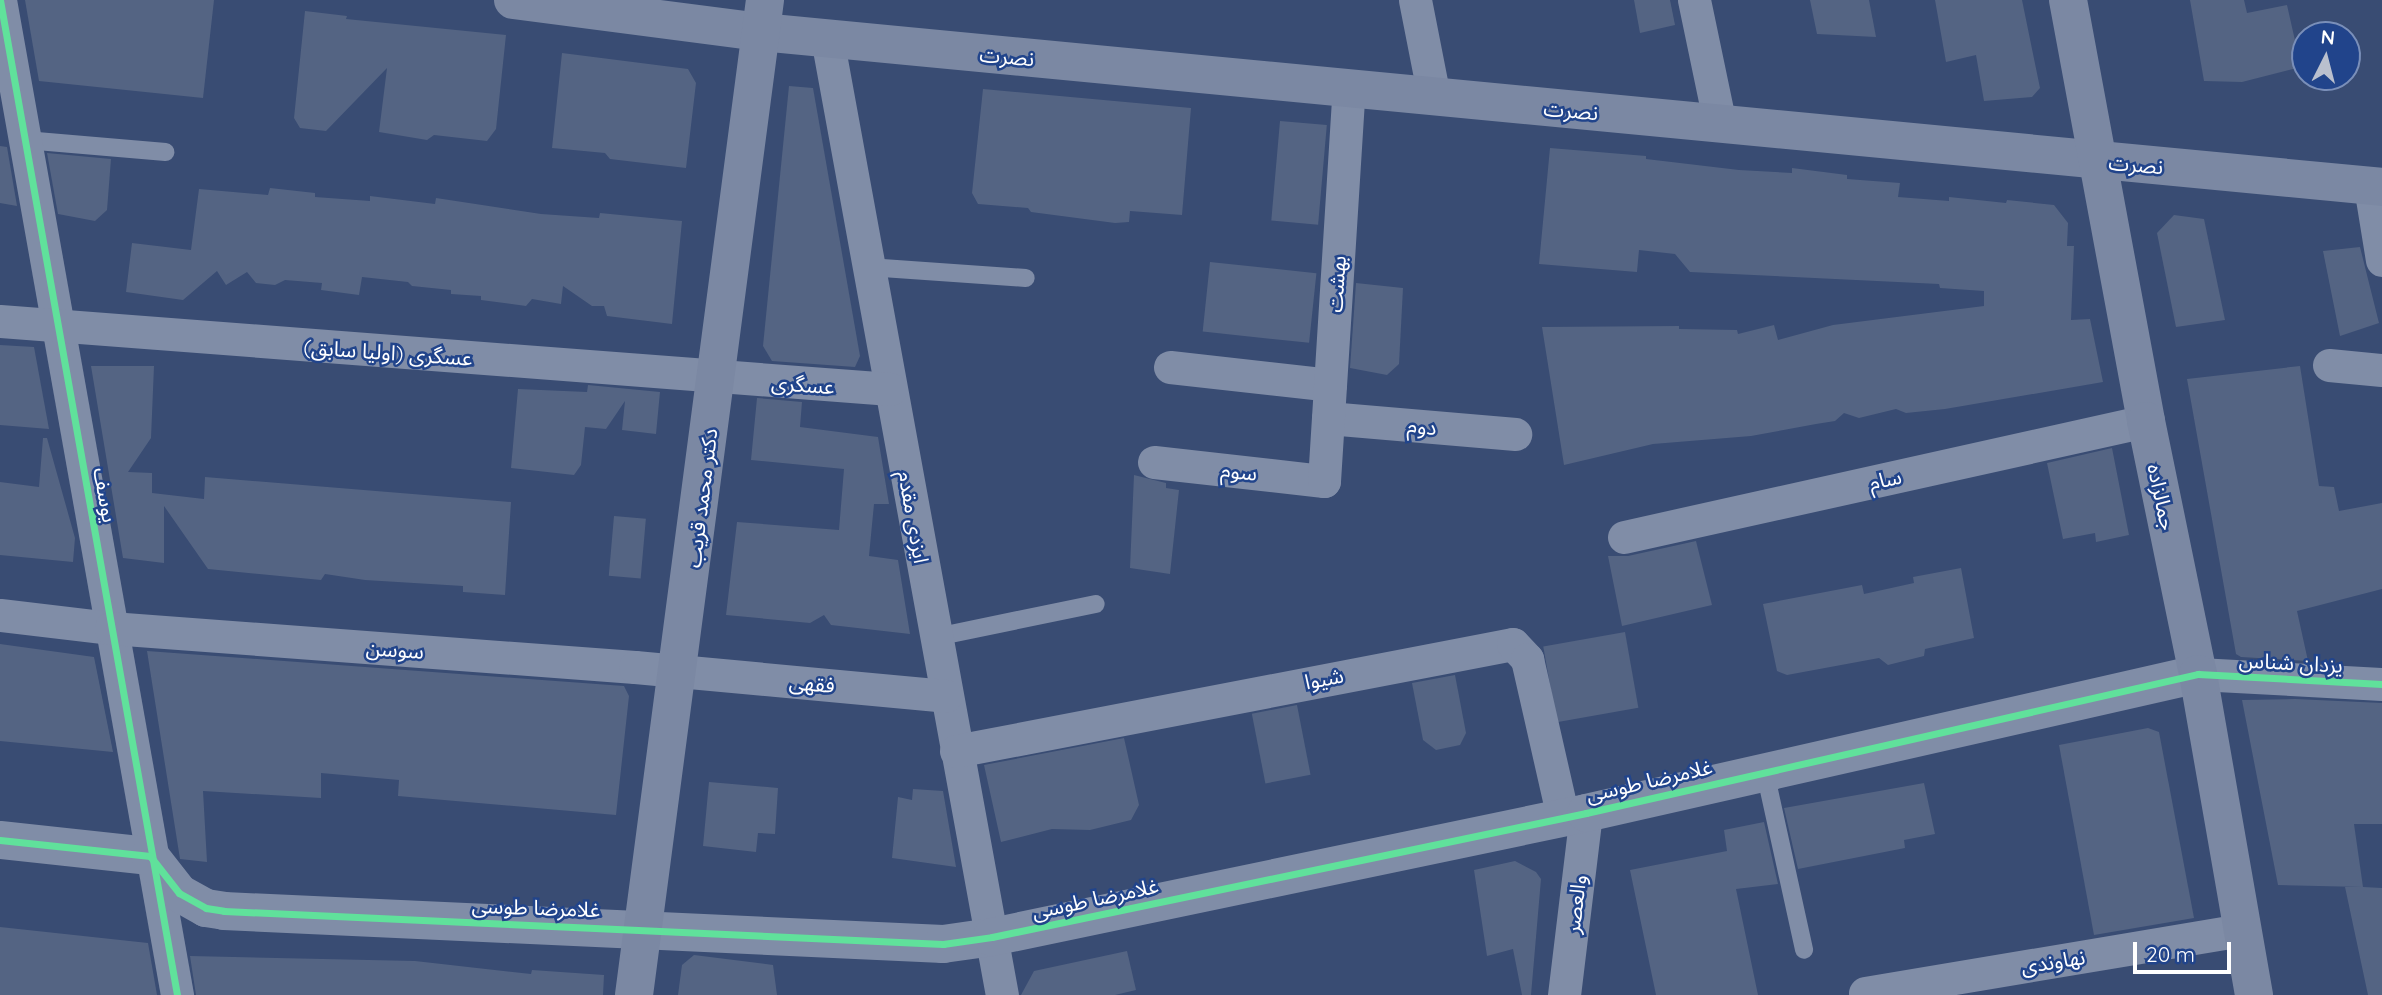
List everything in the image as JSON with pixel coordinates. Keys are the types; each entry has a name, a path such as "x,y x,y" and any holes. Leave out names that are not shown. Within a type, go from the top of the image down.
{"main road":[{"name":"نصرت","path":"513,0 763,16 827,38 2376,187"},
{"name":"جمالزاده","path":"2068,0 2146,421 2198,674 2254,995"},
{"name":"دکتر محمد قریب","path":"634,995 763,16"}],"street":[{"name":"یوسف","path":"0,0 150,856 177,995"},
{"path":"1415,0 1434,97"},
{"path":"1694,0 1720,124"},
{"name":"ایزدی مقدم","path":"827,38 1002,995"},
{"name":"بهشت","path":"1324,481 1349,88"},
{"path":"2376,187 2382,260"},
{"name":"عسگری (اولیا سابق)","path":"0,321 59,328 716,378"},
{"path":"2329,365 2382,370"},
{"path":"1170,367 1330,385"},
{"name":"عسگری","path":"716,378 890,389"},
{"name":"دوم","path":"1328,418 1515,434"},
{"name":"سام","path":"1624,537 2146,421"},
{"name":"سوم","path":"1154,462 1324,481"},
{"name":"سوسن","path":"0,615 111,628 678,671"},
{"name":"شیوا","path":"956,751 1513,644 1527,659 1574,815"},
{"name":"فقهی","path":"678,671 946,696"},
{"name":"یزدان شناس","path":"2198,674 2382,684"},
{"name":"غلامرضا طوسی","path":"150,856 178,893 206,908 223,911 922,944 992,937 1574,815 2198,674"},
{"name":"والعصر","path":"1564,995 1574,815"},
{"path":"0,840 150,856"},
{"name":"نهاوندی","path":"1865,993 2241,930"}],"lane":[{"path":"26,140 165,152"},
{"path":"868,267 1026,278"},
{"path":"936,637 1096,604"},
{"path":"1765,772 1804,950"}],"building":[{"path":"25,0 214,0 203,98 39,81"},
{"path":"1634,0 1670,0 1675,25 1640,33"},
{"path":"1810,0 1869,0 1876,37 1817,34"},
{"path":"1935,0 2022,0 2040,88 2032,97 1984,101 1976,55 1946,62"},
{"path":"2190,0 2244,0 2247,13 2287,5 2291,23 2291,70 2242,82 2204,81"},
{"path":"305,11 347,16 346,19 506,35 496,129 487,141 434,135 427,140 379,132 387,68 326,131 300,128 294,118"},
{"path":"562,53 688,69 696,83 686,168 610,159 605,153 552,148"},
{"path":"789,86 813,88 860,356 855,367 772,361 763,346"},
{"path":"983,89 1191,108 1182,215 1130,211 1129,222 1115,223 1031,212 1028,208 978,204 972,193"},
{"path":"1280,121 1327,125 1318,225 1271,221"},
{"path":"0,146 7,147 17,206 0,203"},
{"path":"1550,148 1646,156 1646,159 1739,170 1792,173 1792,168 1847,175 1847,179 1900,183 1898,197 1949,201 1949,197 2054,205 2068,223 2067,246 2074,246 2071,320 2090,319 2103,382 1945,409 1906,413 1896,409 1859,418 1844,413 1835,421 1751,436 1653,444 1564,465 1542,327 1679,326 1679,329 1737,330 1738,334 1774,325 1778,340 1833,325 1984,306 1984,291 1940,288 1939,284 1690,272 1675,254 1639,250 1637,272 1539,264"},
{"path":"47,153 111,159 107,210 95,221 58,214"},
{"path":"270,188 315,193 315,197 370,201 370,196 435,204 436,198 541,214 599,218 600,213 682,221 672,324 607,316 604,306 592,306 563,286 561,304 532,299 526,306 481,300 481,296 451,294 451,290 412,286 408,282 362,277 359,295 321,290 322,283 285,280 275,285 256,283 247,272 226,285 217,271 183,300 126,292 132,243 191,250 199,189 268,195"},
{"path":"2174,215 2204,219 2225,320 2176,327 2157,233"},
{"path":"2360,247 2379,323 2340,336 2323,251"},
{"path":"1210,262 1316,273 1309,343 1203,332"},
{"path":"1356,283 1403,288 1399,364 1387,375 1350,368"},
{"path":"0,345 34,347 49,429 0,425"},
{"path":"91,366 154,366 151,438 128,472 152,473 152,493 204,499 205,477 511,502 505,595 463,592 463,586 365,580 325,574 321,580 208,569 164,506 164,563 123,558"},
{"path":"2300,366 2319,486 2334,487 2339,511 2382,503 2382,589 2297,611 2308,661 2241,657 2236,654 2187,379"},
{"path":"588,385 660,392 656,434 622,430 625,401 606,429 585,427 581,465 574,475 511,468 518,389 587,392"},
{"path":"757,398 802,402 800,427 878,437 889,504 874,504 869,556 898,560 910,634 831,625 824,615 810,623 726,615 737,522 839,530 844,469 751,460"},
{"path":"43,438 47,438 75,538 73,562 0,555 0,482 39,487"},
{"path":"2112,448 2129,535 2096,542 2095,533 2063,539 2047,463"},
{"path":"1134,475 1166,483 1166,488 1179,490 1170,574 1130,568"},
{"path":"614,516 646,519 641,579 609,576"},
{"path":"1696,541 1712,605 1622,626 1608,556 1628,556"},
{"path":"1961,568 1974,638 1925,649 1924,656 1888,665 1879,658 1787,675 1777,671 1763,604 1862,585 1864,594 1914,583 1913,577"},
{"path":"1625,632 1638,708 1557,722 1543,646"},
{"path":"0,644 94,657 113,752 0,741"},
{"path":"147,651 624,686 629,696 616,815 398,796 399,780 321,773 321,798 203,791 207,862 180,859"},
{"path":"1455,675 1466,733 1460,745 1436,750 1423,740 1412,683"},
{"path":"2295,699 2382,703 2382,824 2354,824 2363,887 2382,888 2382,995 2368,995 2345,887 2362,887 2278,885 2242,700"},
{"path":"1297,705 1311,775 1265,783 1252,714"},
{"path":"2148,728 2159,732 2194,918 2094,935 2059,745"},
{"path":"1124,738 1139,805 1131,820 1090,830 1052,829 1001,842 984,765"},
{"path":"709,782 778,788 775,834 758,833 756,852 703,846"},
{"path":"1924,783 1935,834 1904,840 1905,848 1798,869 1784,808"},
{"path":"913,789 943,791 956,867 892,858 898,797 912,800"},
{"path":"1764,822 1778,884 1736,889 1758,995 1656,995 1630,870 1727,851 1724,830"},
{"path":"1515,861 1536,872 1541,879 1531,995 1522,995 1513,949 1487,956 1474,870"},
{"path":"0,927 148,943 157,995 0,995"},
{"path":"1127,951 1136,990 1115,995 1021,995 1034,971"},
{"path":"694,955 773,965 777,995 678,995 682,965"},
{"path":"190,956 415,961 531,974 532,970 604,975 603,995 196,995"}],"cycle path":[{"path":"0,0 177,995"},
{"path":"0,840 150,856 179,893 206,908 224,911 943,944 992,937 1586,813 2198,674 2382,684"}]}
